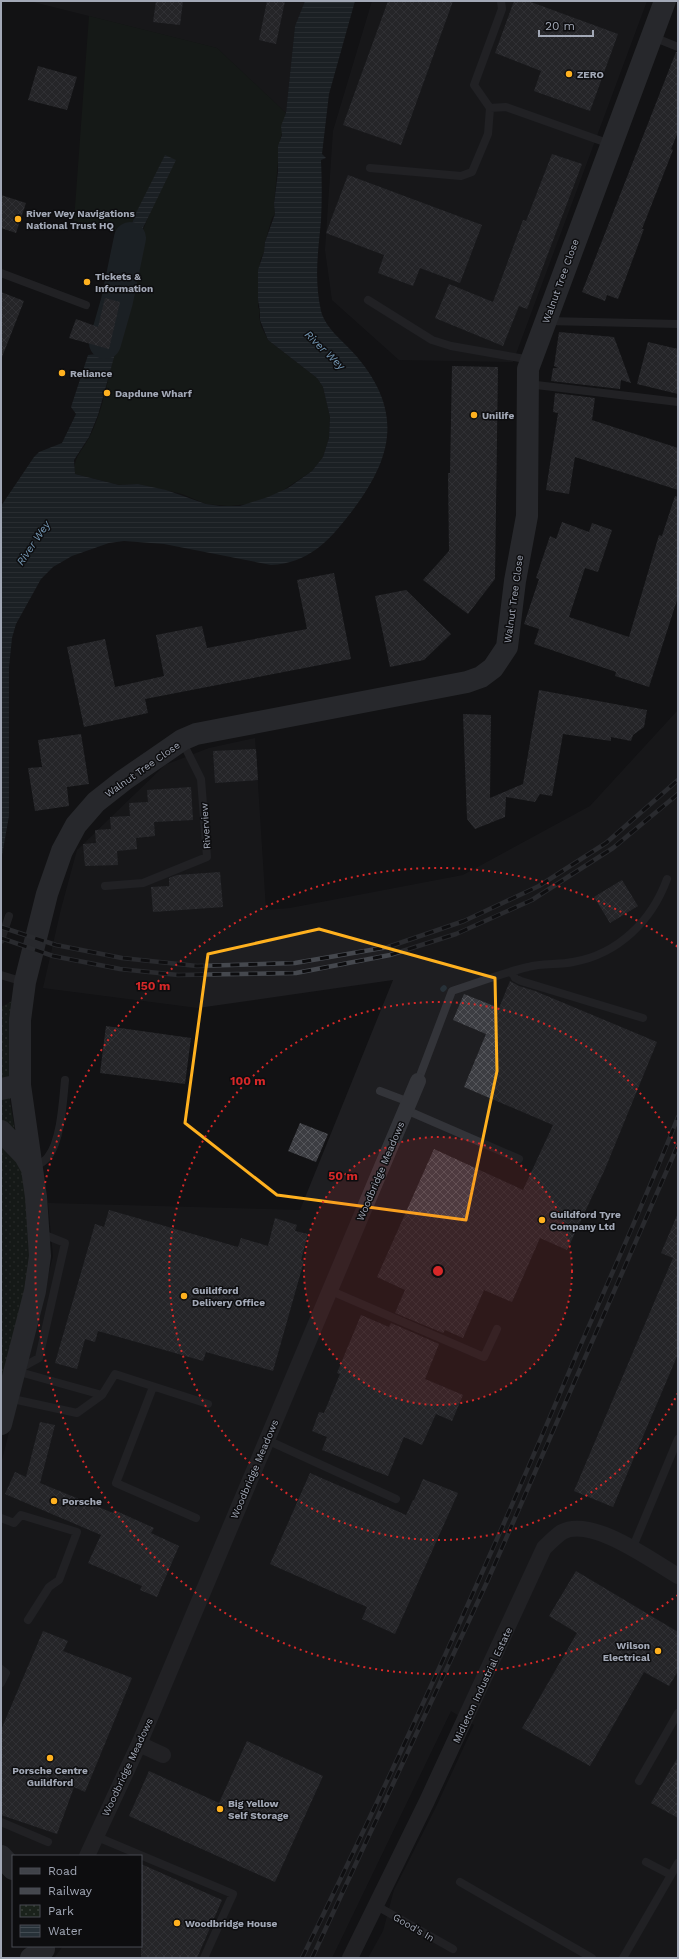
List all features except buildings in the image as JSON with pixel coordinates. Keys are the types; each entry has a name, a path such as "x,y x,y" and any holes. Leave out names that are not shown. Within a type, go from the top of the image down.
{"street":[{"name":"Walnut Tree Close","path":"25,982 52,877 62,851 76,825 96,802 124,780 182,740 196,734 467,682 481,677 493,668 507,647 515,581 527,516 528,369 665,1"},
{"path":"1,1424 36,1291 40,1256 32,1168 10,1087 25,982"},
{"name":"Woodbridge Meadows","path":"87,1855 139,1744 418,1081"},
{"path":"1,1132 25,1156 32,1168"},
{"name":"Midleton Industrial Estate","path":"350,1958 438,1779 544,1548 563,1532 585,1528 606,1534 678,1576"},
{"path":"139,1744 164,1755"},
{"path":"1,1856 12,1868"}],"lane":[{"path":"370,168 461,176 472,172 488,134 490,108 474,85 502,10 501,1"},
{"path":"651,37 678,47"},
{"path":"490,108 506,107 611,144"},
{"path":"1,273 86,305"},
{"path":"368,300 432,340 486,353 532,360"},
{"path":"545,321 678,324"},
{"path":"528,384 678,402"},
{"name":"Riverview","path":"105,886 143,883 207,857 201,778 182,740"},
{"path":"418,1081 452,991 528,967 580,961 593,958 610,950 634,932 648,916 660,898 667,879"},
{"path":"1,940 9,916"},
{"path":"512,972 515,978 521,981 643,1018"},
{"path":"1,975 25,982"},
{"path":"32,1168 49,1156 53,1146 60,1125 65,1080"},
{"path":"380,1091 407,1106 519,1159"},
{"path":"329,1290 484,1357 497,1329"},
{"path":"15,1371 102,1395"},
{"path":"8,1398 77,1413 102,1395 115,1374 208,1404"},
{"path":"153,1387 116,1483 196,1518"},
{"path":"632,1549 678,1439"},
{"path":"267,1440 396,1499"},
{"path":"1,1518 14,1523 21,1515 77,1532 59,1580 49,1587 28,1620"},
{"path":"1,1669 6,1673 1,1683"},
{"path":"639,1781 678,1713"},
{"path":"1,1822 48,1842"},
{"path":"95,1836 140,1855"},
{"path":"142,1856 233,1894 204,1958"},
{"path":"646,1862 671,1875"},
{"path":"624,1958 678,1863"},
{"path":"460,1882 592,1958"},
{"name":"Good's In","path":"375,1905 453,1949"}],"highlighted area":[{"path":"319,929 495,978 497,1071 466,1220 277,1195 185,1123 208,954"}],"shaded area":[{"path":"29,1 305,1 295,26 286,113 217,48"},
{"path":"372,1 647,1 513,362 399,360 332,300 325,250 333,131"},
{"path":"678,710 678,1958 368,1958 383,1931 394,1890 436,1807 474,1725 451,1711 332,1958 54,1958 62,1947 142,1947 142,1855 12,1855 12,1858 1,1845 1,1464 53,1256 48,1203 300,1210 393,980 198,1008 43,988 61,909 77,850 165,765 209,748 255,738 266,910 290,908 463,875 590,806"}],"green space":[{"path":"89,16 217,48 286,113 280,140 274,204 275,214 272,218 265,242 264,252 260,261 259,316 261,326 268,340 317,378 323,387 330,417 329,438 323,457 312,471 279,493 249,504 229,506 206,504 182,494 138,484 119,485 75,474 74,469 76,459 94,428 102,406 115,349 102,346 117,280 130,284 138,242 152,208 136,213 128,234 74,221"},
{"path":"14,1000 10,1053 10,1102 29,1211 33,1265 1,1382 1,1007"}],"water":[{"name":"River Wey","path":"305,1 355,1 329,94 322,154 326,158 321,160 322,206 317,276 321,311 327,324 358,358 373,379 382,399 387,418 387,438 383,457 375,476 341,525 316,549 296,560 271,565 164,544 124,541 109,543 72,556 53,567 41,579 16,624 12,638 9,667 9,816 1,861 1,506 34,457 39,452 62,443 76,414 71,407 88,355 96,354 102,346 116,350 98,415 89,437 74,460 75,474 119,485 138,484 166,490 206,504 240,506 268,497 288,488 312,471 323,457 329,438 330,417 323,387 317,378 268,340 260,320 258,300 258,270 264,252 265,242 275,214 274,204 278,172 278,146 282,135 281,126 286,113 295,26"},
{"path":"165,155 176,160 141,232 130,284 117,280 128,234 136,213"}],"waterway":[{"name":"Dapdune Wharf","path":"105,343 117,301 130,238"}],"railway":[{"path":"1,927 56,945 122,958 197,966 295,963 388,947 464,921 539,886 606,843 678,780"},
{"path":"1,938 53,956 120,969 178,975 296,973 390,955 456,934 532,900 613,848 678,794"},
{"path":"302,1958 410,1732 479,1580 642,1205 678,1117"},
{"path":"312,1958 487,1582 678,1145"}],"place":[{"name":"ZERO","path":"569,74"},
{"name":"River Wey Navigations National Trust HQ","path":"18,219"},
{"name":"Tickets & Information","path":"87,282"},
{"name":"Reliance","path":"62,373"},
{"name":"Dapdune Wharf","path":"107,393"},
{"name":"Unilife","path":"474,415"},
{"name":"Guildford Tyre Company Ltd","path":"542,1220"},
{"name":"Guildford Delivery Office","path":"184,1296"},
{"name":"Porsche","path":"54,1501"},
{"name":"Wilson Electrical","path":"658,1651"},
{"name":"Porsche Centre Guildford","path":"50,1758"},
{"name":"Big Yellow Self Storage","path":"220,1809"},
{"name":"Woodbridge House","path":"177,1923"}]}
